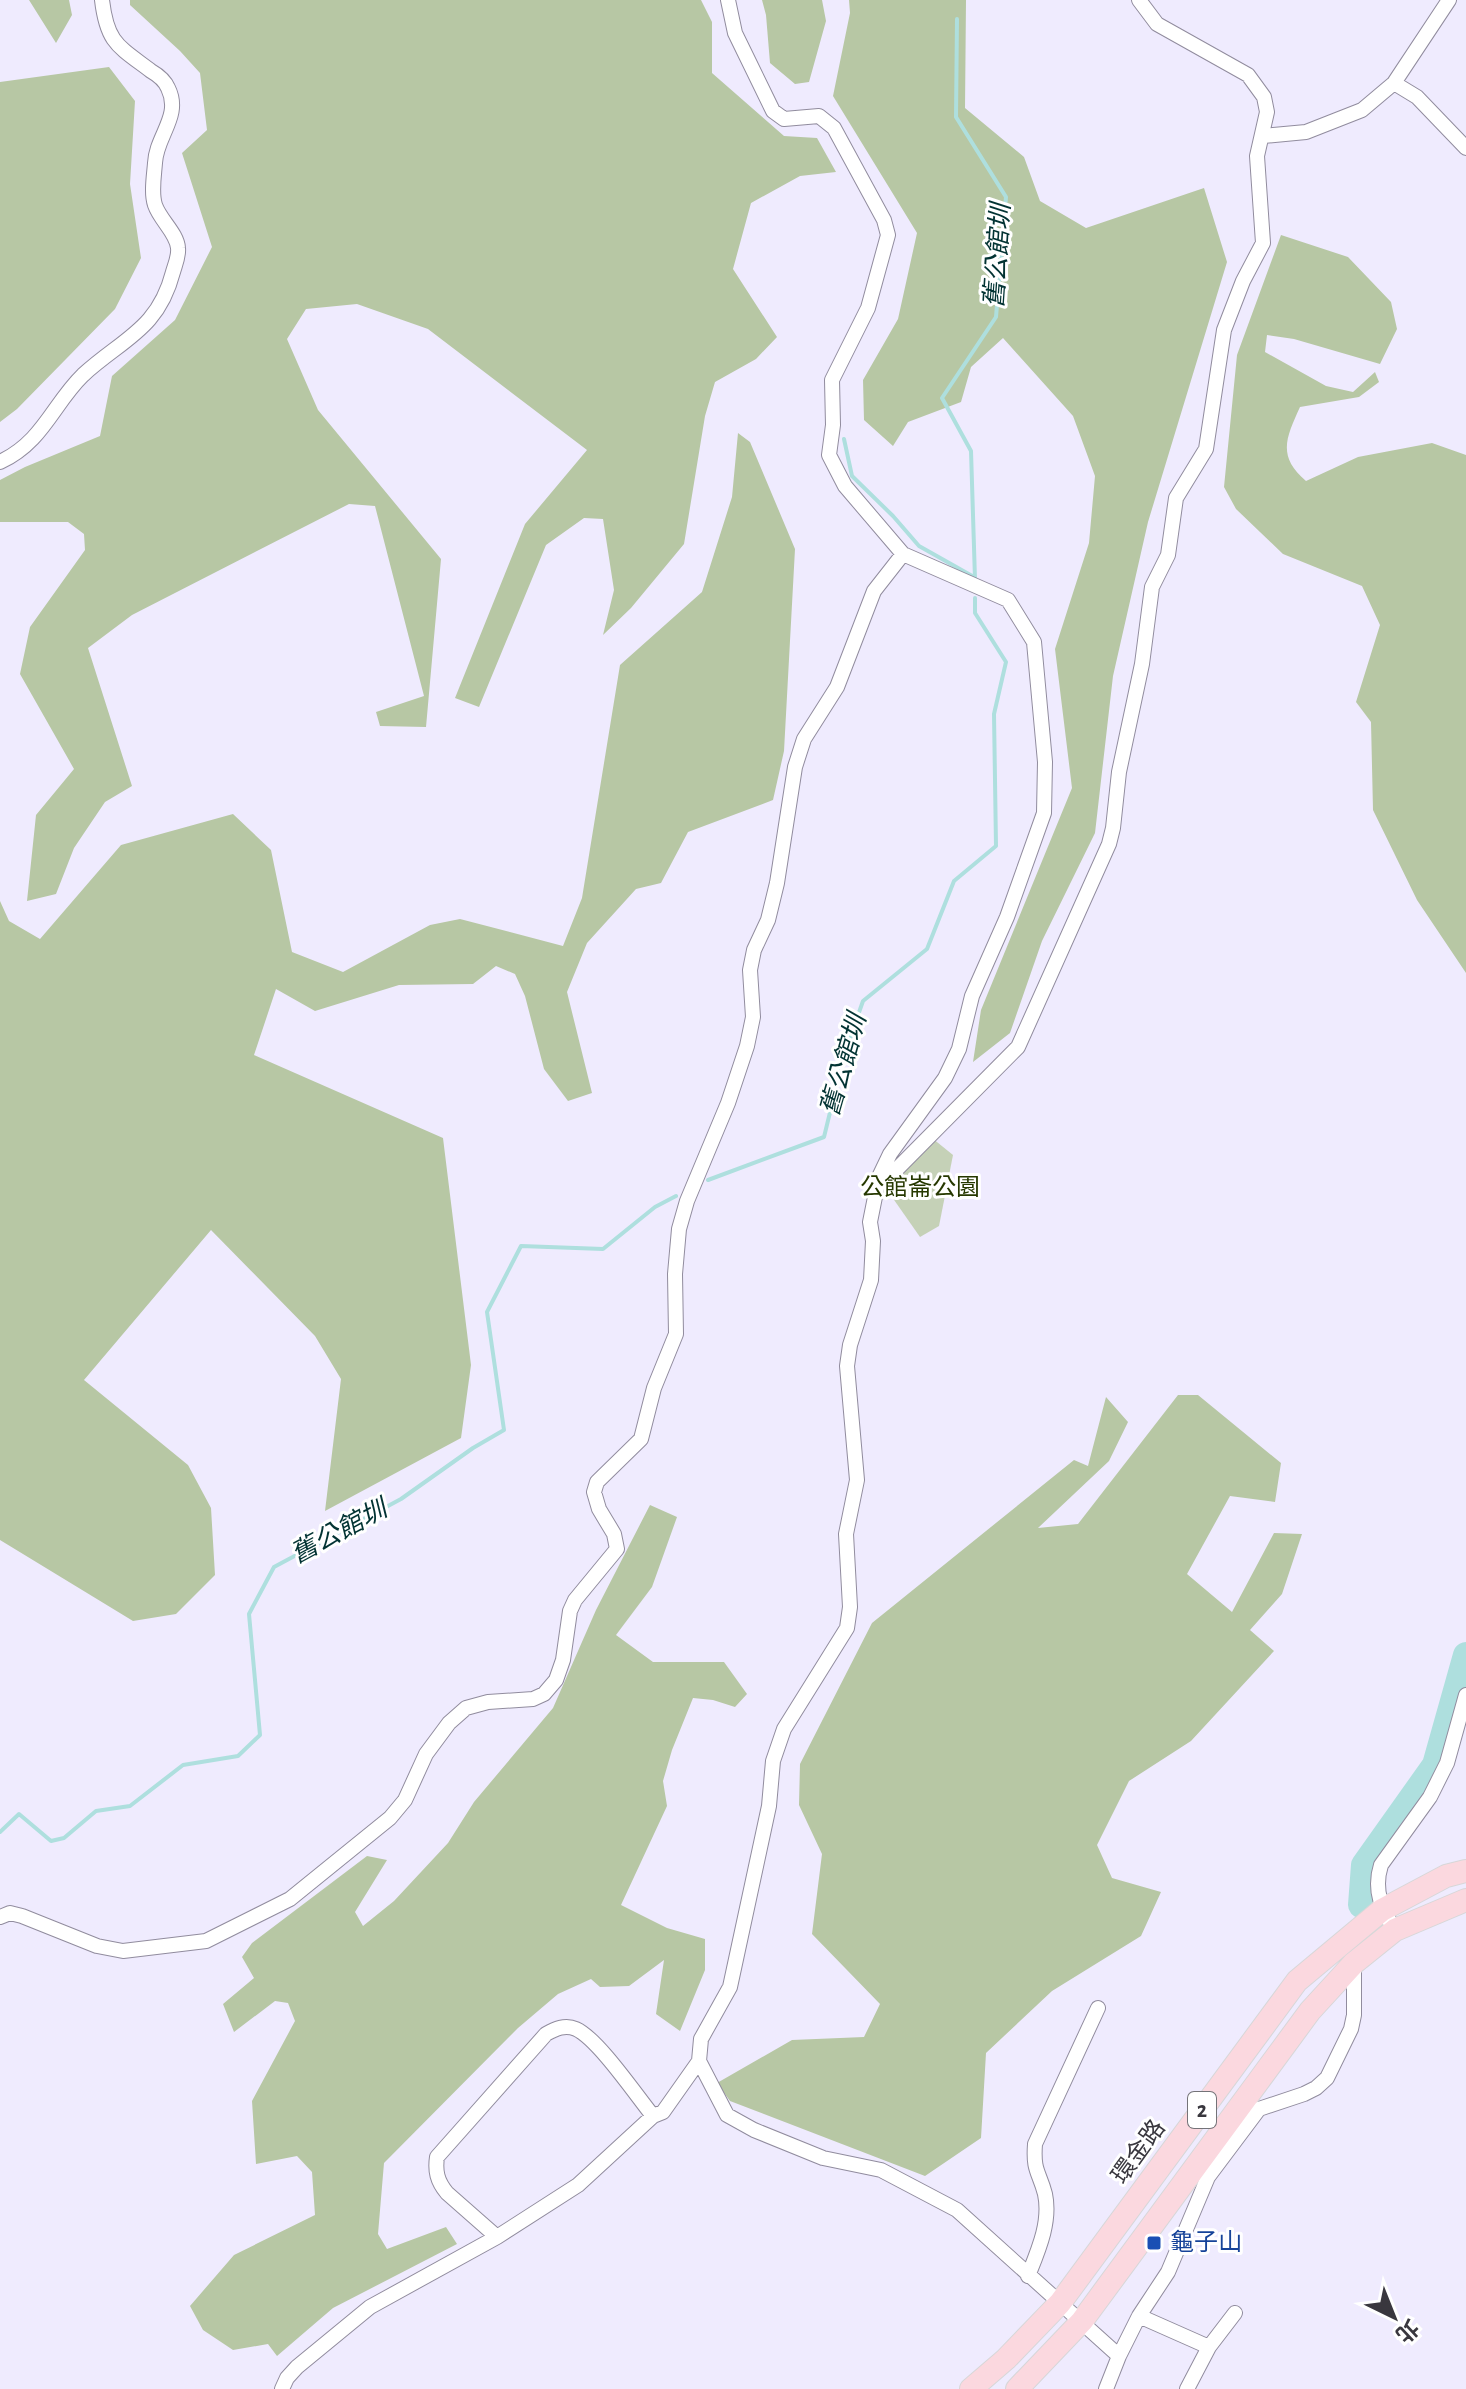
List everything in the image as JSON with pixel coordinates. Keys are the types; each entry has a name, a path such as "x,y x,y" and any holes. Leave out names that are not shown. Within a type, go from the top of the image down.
{"main road":[{"name":"環金路","path":"971,2389 1006,2359 1060,2303 1297,1981 1382,1910 1446,1876 1466,1871"},
{"name":"2","path":"1017,2389 1082,2321 1310,2011 1354,1963 1395,1930 1466,1900"}],"street":[{"path":"0,462 12,457 44,428 82,376 127,342 157,312 167,293 178,249 153,197 155,153 173,112 169,88 160,77 116,45 105,25 102,0"},
{"path":"282,2389 297,2367 370,2307 497,2237 578,2185 653,2116 663,2112 699,2061 701,2039 730,1987 769,1806 773,1761 784,1729 847,1628 850,1607 846,1534 857,1480 847,1366 850,1345 871,1280 873,1241 870,1222 879,1177 890,1154 945,1078 959,1049 972,996 1007,917 1044,813 1045,762 1034,642 1008,600 903,554 845,486 829,455 833,425 832,380 868,308 888,235 884,220 834,128 819,116 784,119 773,111 735,33 728,0"},
{"path":"879,1177 892,1174 1018,1047 1109,844 1119,772 1142,664 1152,587 1168,555 1176,498 1206,449 1224,330 1243,281 1263,243 1257,156 1267,112 1264,97 1248,75 1157,24 1139,0"},
{"path":"1263,136 1306,132 1362,110 1394,83 1449,0"},
{"path":"1394,83 1417,97 1466,148"},
{"path":"0,1917 10,1913 22,1916 97,1946 123,1951 206,1941 290,1899 390,1818 405,1800 426,1754 449,1723 466,1708 488,1702 533,1699 544,1694 556,1680 575,1600 617,1549 614,1534 599,1509 594,1492 597,1482 641,1439 654,1388 676,1334 675,1274 679,1229 747,1046 753,1017 750,970 777,883 795,767 804,739 837,687 874,591 903,554"},
{"path":"1395,1930 1382,1910 1376,1879 1381,1865 1430,1797 1447,1763 1466,1695"},
{"path":"1106,2389 1139,2316 1168,2272 1208,2177 1259,2109 1304,2094 1327,2078 1351,2029 1354,1963"},
{"path":"1028,2276 1046,2217 1045,2194 1034,2166 1035,2144 1098,2008"},
{"path":"497,2237 440,2185 435,2171 437,2157 546,2034 561,2027 574,2028 589,2038 653,2116"},
{"path":"699,2061 727,2115 754,2130 823,2158 881,2170 957,2210 1119,2356"},
{"path":"1187,2389 1209,2347 1235,2313"},
{"path":"1139,2316 1209,2347"}],"green space":[{"path":"29,0 69,0 72,15 56,43"},
{"path":"130,0 701,0 712,22 712,73 784,136 817,138 836,172 800,176 751,203 733,269 777,337 756,359 715,382 705,416 684,544 631,608 603,635 614,590 603,519 584,518 546,545 479,707 455,698 525,524 587,450 428,329 357,304 306,309 287,339 318,410 441,559 426,727 380,726 376,712 424,696 375,506 349,504 132,615 88,648 132,786 105,802 74,848 56,894 27,901 36,815 74,769 20,674 30,627 85,550 84,534 68,522 0,522 0,480 100,436 112,376 175,320 212,247 182,153 207,130 200,73 130,5"},
{"path":"762,0 822,0 826,21 809,82 795,84 770,63"},
{"path":"849,0 966,0 965,108 1024,157 1040,201 1086,228 1204,188 1227,262 1148,522 1113,676 1095,833 1042,941 1010,1033 973,1062 981,1010 1072,788 1055,649 1089,543 1095,476 1073,416 1003,338 971,367 961,402 908,422 893,446 864,420 863,380 898,319 917,233 833,96 850,13"},
{"path":"109,67 135,101 130,184 141,258 115,309 17,409 0,422 0,82"},
{"path":"1281,235 1348,257 1391,302 1397,329 1380,364 1294,339 1267,335 1265,352 1326,386 1353,392 1375,372 1379,382 1359,397 1300,407 1287,446 1297,472 1306,481 1358,457 1432,443 1466,455 1466,973 1417,900 1373,810 1371,722 1356,702 1380,625 1362,586 1283,554 1236,509 1224,487 1237,355"},
{"path":"738,433 750,442 795,549 784,751 773,800 688,832 661,883 636,889 587,943 567,992 592,1093 568,1101 544,1069 525,996 515,974 496,966 473,984 399,985 315,1011 276,989 254,1055 443,1138 471,1365 461,1438 325,1511 341,1379 315,1336 211,1230 84,1380 188,1465 211,1508 215,1575 176,1614 133,1621 0,1540 0,901 9,921 40,939 121,845 233,814 271,850 292,952 343,972 430,925 460,919 563,946 582,898 620,665 702,592 732,497"},
{"name":"公館崙公園","path":"932,1138 953,1155 939,1226 920,1237 885,1187"},
{"path":"1178,1395 1198,1395 1281,1463 1275,1502 1230,1496 1187,1574 1232,1612 1274,1533 1302,1534 1282,1594 1250,1630 1274,1651 1191,1741 1129,1781 1097,1845 1112,1878 1161,1892 1141,1936 1052,1991 986,2053 981,2138 925,2176 730,2101 717,2083 792,2040 864,2037 880,2004 812,1934 822,1854 799,1805 800,1764 872,1623 1074,1460 1088,1466 1106,1397 1128,1422 1109,1461 1038,1528 1078,1524"},
{"path":"650,1505 677,1517 652,1587 616,1635 653,1662 724,1662 747,1694 735,1707 693,1698 663,1781 667,1806 621,1905 667,1928 705,1939 705,1970 680,2031 656,2014 664,1960 629,1986 600,1987 591,1979 558,1994 518,2028 384,2163 378,2234 387,2249 446,2227 457,2244 333,2308 277,2356 268,2344 233,2350 203,2330 190,2306 234,2255 315,2215 312,2172 297,2156 256,2164 252,2101 295,2021 288,2003 275,2001 234,2032 223,2004 254,1978 242,1957 252,1943 367,1856 387,1860 355,1912 363,1926 394,1901 448,1843 474,1802 553,1708 596,1610"}],"waterway":[{"name":"舊公館圳","path":"957,19 956,117 1006,197 996,317 942,398 971,451 975,579"},
{"path":"844,439 852,476 919,546 974,577"},
{"name":"舊公館圳","path":"708,1180 824,1137 844,1055 863,1001 927,949 954,881 996,846 994,714 1006,662 975,613 975,598"},
{"name":"舊公館圳","path":"0,1832 19,1814 51,1841 64,1838 96,1811 130,1806 183,1765 238,1756 260,1735 249,1614 274,1567 401,1499 504,1430 487,1312 521,1246 603,1249 655,1207 676,1196"},
{"path":"1361,1905 1364,1865 1435,1765 1466,1655"}],"place":[{"name":"龜子山","path":"1154,2243"}]}
